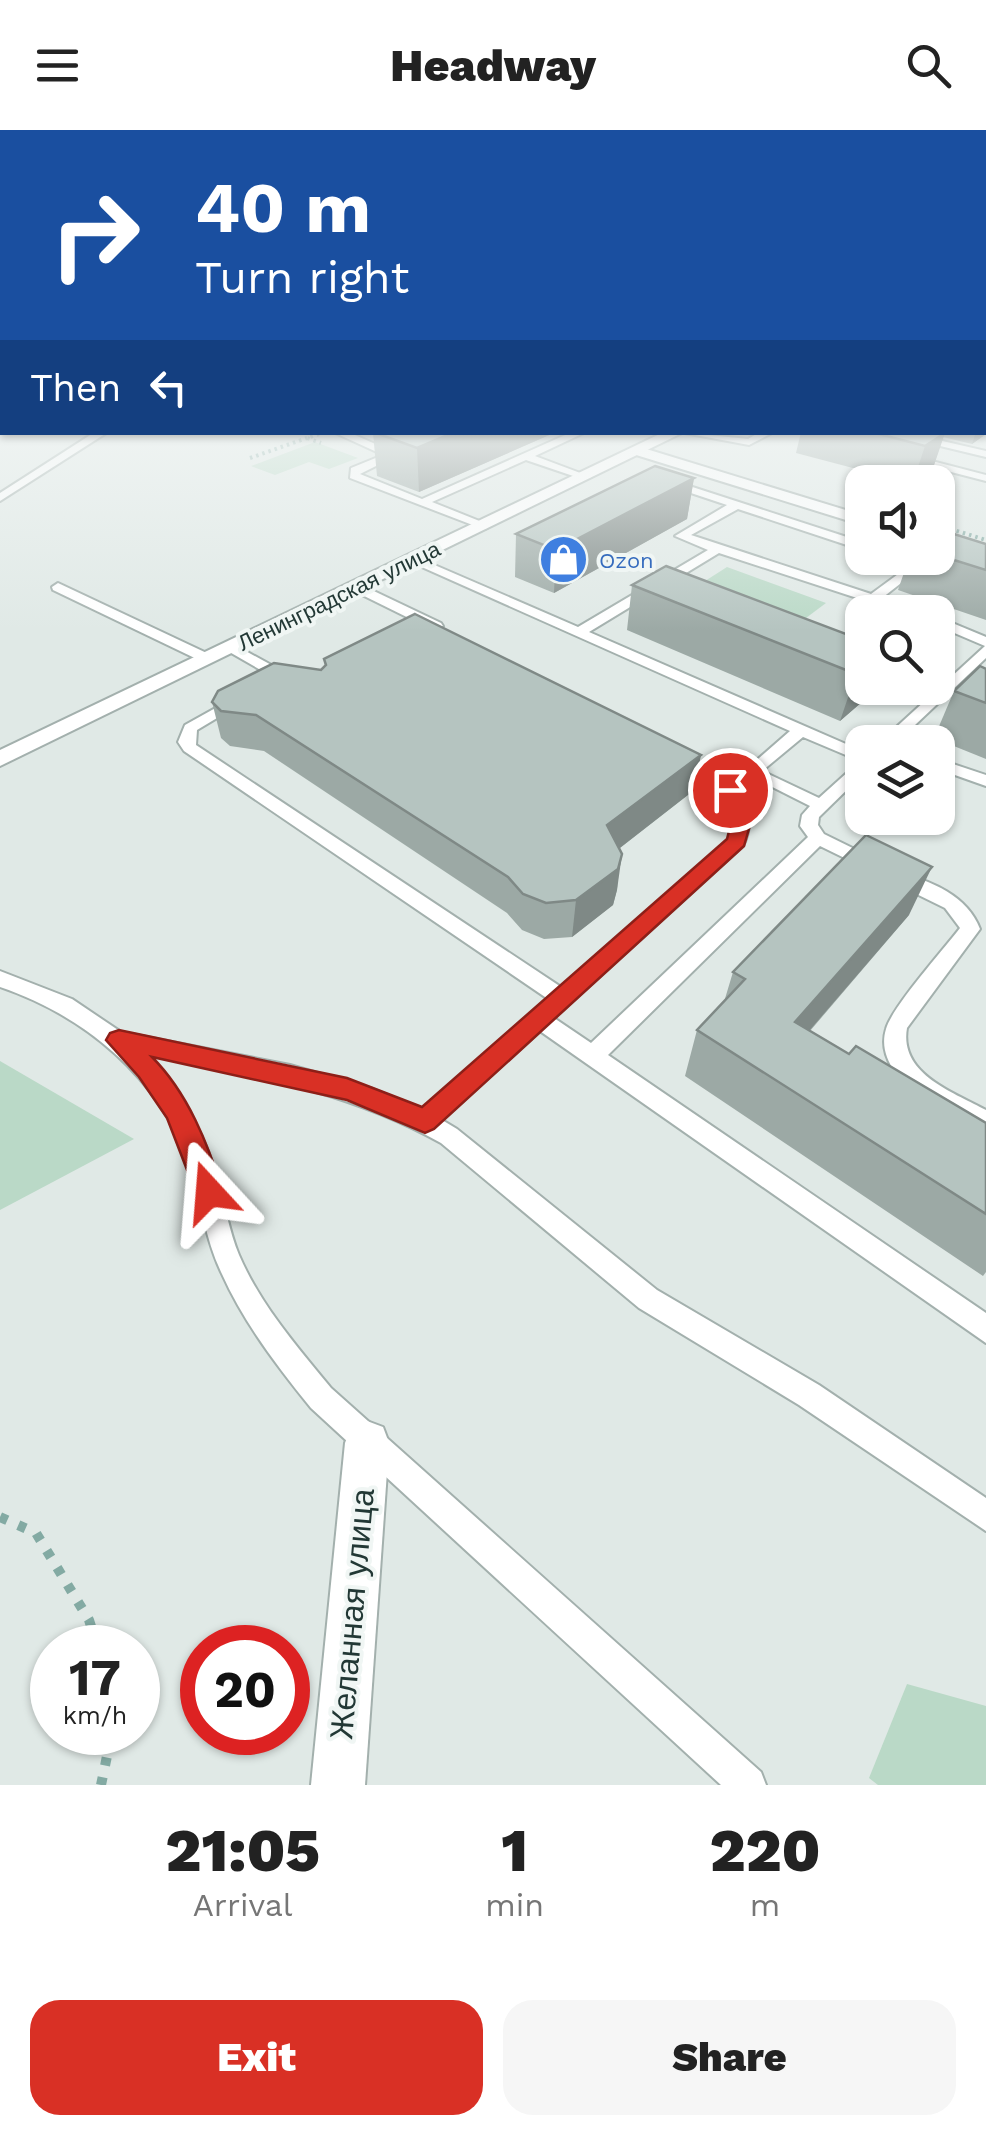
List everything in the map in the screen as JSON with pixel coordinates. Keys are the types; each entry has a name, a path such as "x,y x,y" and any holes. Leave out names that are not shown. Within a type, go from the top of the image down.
{"street":[{"name":"Ленинградская улица","path":"0,758 586,477"},
{"path":"724,477 845,515"},
{"name":"Желанная улица","path":"338,1785 367,1444"}],"lane":[{"path":"0,498 32,477"},
{"path":"357,477 483,526"},
{"path":"422,503 480,477"},
{"path":"689,477 671,485 845,540"},
{"path":"736,505 681,536 858,595"},
{"path":"578,633 718,549"},
{"path":"412,560 845,750"},
{"path":"877,595 903,575"},
{"path":"357,587 422,618 453,642"},
{"path":"58,588 208,658"},
{"path":"955,629 986,642"},
{"path":"231,647 267,685"},
{"path":"906,725 986,650"},
{"path":"308,691 267,685 190,728 186,742 562,998"},
{"path":"751,772 801,730"},
{"path":"425,1121 737,842 743,826 738,801 705,772 655,747"},
{"path":"955,770 986,780"},
{"path":"705,772 751,772 821,805"},
{"path":"845,782 809,820 818,838 955,905 968,921 966,938 898,1026 891,1041 900,1065 913,1078 986,1121"},
{"path":"592,1056 818,838"},
{"path":"0,979 48,996 119,1040 148,1070 177,1111 198,1157 229,1262 254,1308 321,1398 367,1444 613,1660 748,1785"},
{"path":"539,1019 986,1330"},
{"path":"119,1040 347,1089 387,1102 425,1121 449,1136 648,1299 822,1404 986,1516"}],"path":[{"path":"955,531 986,540"},
{"path":"0,1517 36,1533 91,1625"},
{"path":"101,1785 107,1755"}],"green space":[{"path":"727,567 826,603 782,636 680,597"},
{"path":"0,1061 134,1139 0,1210"},
{"path":"907,1684 986,1706 986,1785 878,1785 869,1778"}],"building":[{"path":"632,477 694,478 556,550 516,534"},
{"path":"955,534 986,544 986,570 955,560"},
{"path":"666,566 845,634 845,670 632,585"},
{"path":"415,614 701,755 607,825 622,854 618,869 576,900 546,903 523,894 508,877 256,715 221,711 212,702 218,691 274,663 321,670 326,665 324,659"},
{"path":"980,666 986,669 986,703 955,690"},
{"path":"866,835 932,867 795,1022 849,1054 856,1046 986,1123 986,1214 697,1030 745,979 733,972"}],"place":[{"name":"Ozon","path":"564,560"}],"route":[{"path":"209,1192 177,1111 148,1070 119,1040 347,1089 387,1102 425,1121 737,842 743,815 730,790"}]}
